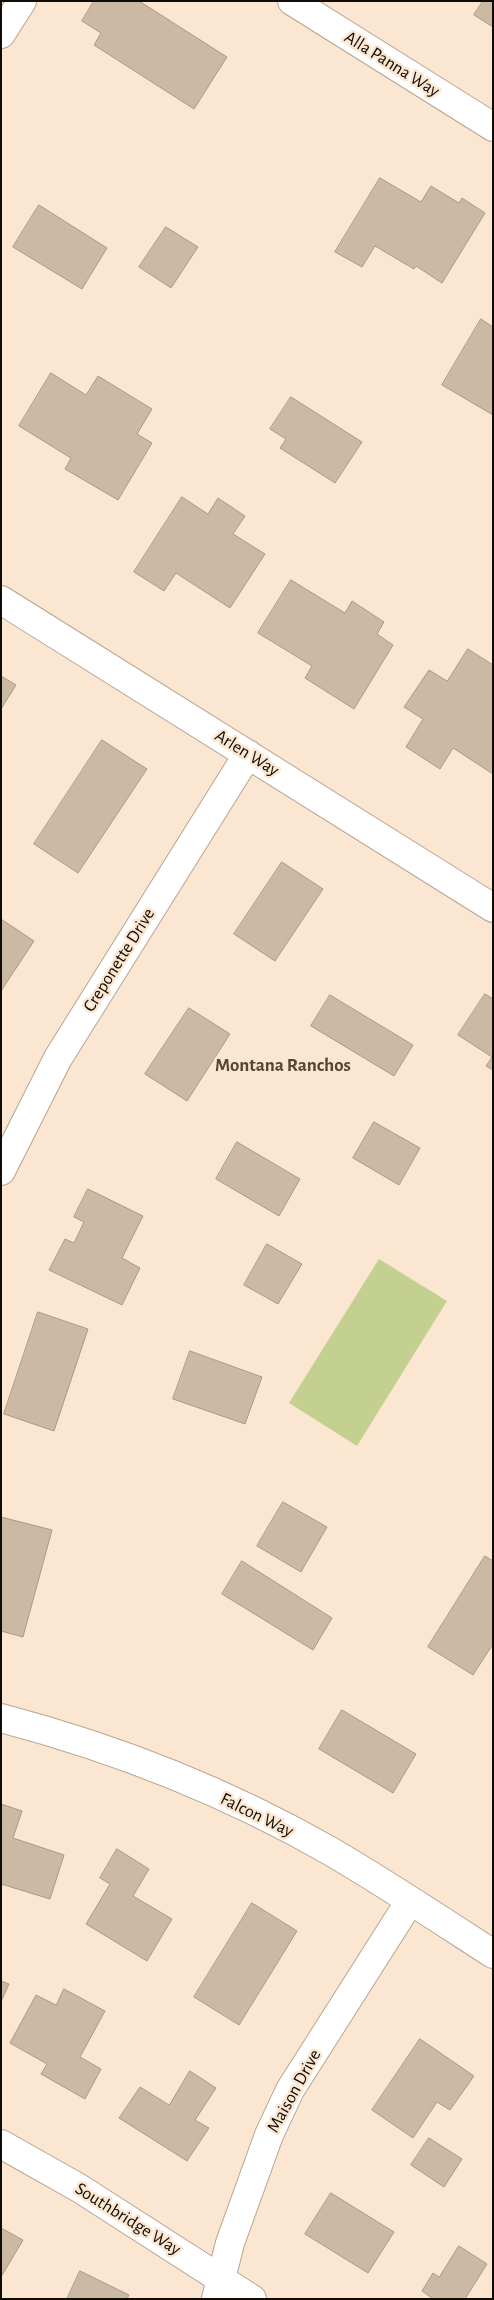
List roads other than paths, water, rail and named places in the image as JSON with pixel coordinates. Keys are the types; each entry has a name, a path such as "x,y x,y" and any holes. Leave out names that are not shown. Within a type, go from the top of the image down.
{"street":[{"path":"1,34 22,1"},
{"name":"Alla Panna Way","path":"292,1 493,127"},
{"name":"Arlen Way","path":"1,600 493,908"},
{"name":"Creponette Drive","path":"1,1171 58,1058 248,754"},
{"name":"Falcon Way","path":"1,1718 60,1733 155,1767 235,1803 329,1851 493,1954"},
{"name":"Maison Drive","path":"218,2288 230,2243 269,2135 290,2090 410,1901"},
{"name":"Southbridge Way","path":"1,2144 79,2188 218,2288 252,2299"}],"district":[{"name":"Montana Ranchos","path":"283,1065"}]}
